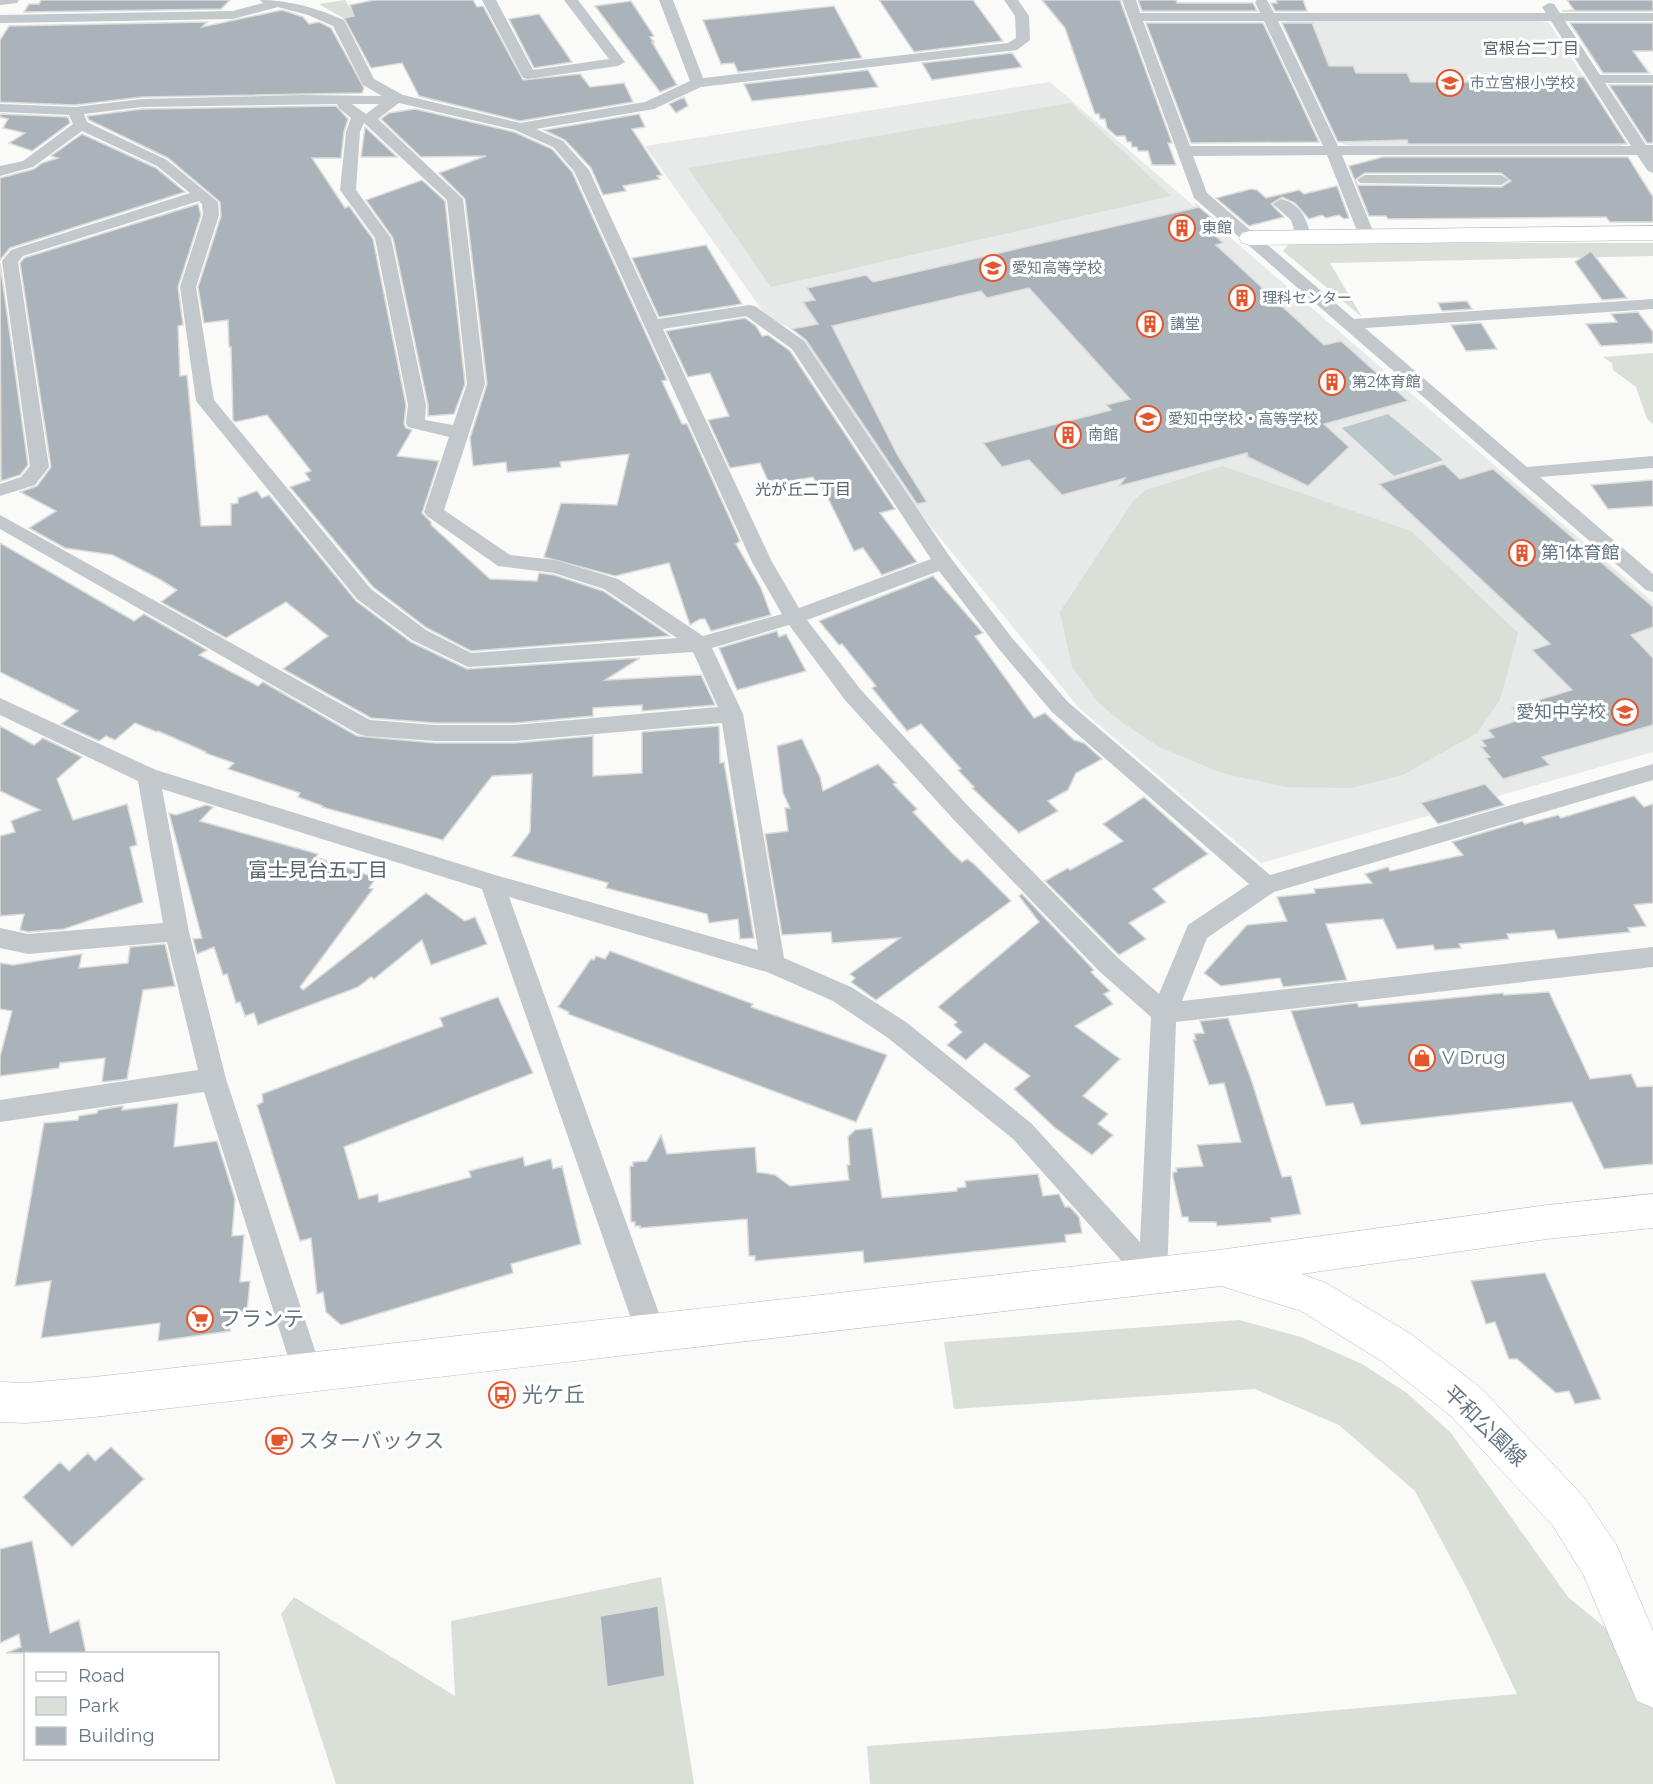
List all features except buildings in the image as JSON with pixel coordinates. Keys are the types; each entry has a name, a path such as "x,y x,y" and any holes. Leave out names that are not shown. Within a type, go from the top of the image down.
{"street":[{"path":"0,1 12,0"},
{"path":"0,20 17,0"},
{"path":"0,20 233,15 277,2 314,0"},
{"path":"489,0 528,75 618,62 572,0"},
{"path":"666,0 698,83"},
{"path":"520,127 649,106 698,83 1012,47 1023,40 1022,16 1011,0"},
{"path":"1129,0 1200,195 1653,585"},
{"path":"1261,0 1333,151 1367,236"},
{"path":"1545,0 1648,150 1653,168"},
{"path":"277,2 313,12 339,23 368,82 396,99"},
{"path":"1135,17 1653,17"},
{"path":"1598,79 1653,79"},
{"path":"346,99 344,105 364,118 454,199 476,384 434,512 505,561 555,567 611,584 700,644 732,714 773,964"},
{"path":"396,99 364,118 353,132 348,190 383,238 417,405 415,423 448,431 460,431"},
{"path":"0,171 28,164 79,120 142,104 396,99 520,127 558,144 581,170 762,562 794,617 853,695 962,814 1108,964 1164,1012 1653,957"},
{"path":"0,108 79,120 162,163 210,202 211,216 188,287 205,401 364,594 419,635 468,660 700,644 794,617 943,562"},
{"path":"1367,150 1383,181"},
{"path":"1465,150 1481,180"},
{"path":"1184,151 1648,150"},
{"path":"1365,180 1501,180"},
{"path":"0,490 28,480 40,466 10,261 17,253 201,195"},
{"path":"1281,204 1299,218 1303,237"},
{"path":"1250,238 1653,233"},
{"path":"1350,324 1653,304"},
{"path":"653,325 749,310 798,345 943,562 1005,643 1060,707 1266,885"},
{"path":"1522,473 1653,462"},
{"path":"0,520 366,728 435,733 515,733 732,714"},
{"path":"0,706 148,776 492,883 773,964 842,994 879,1018 1022,1131 1153,1276"},
{"path":"1153,1276 1164,1012 1197,932 1266,885 1653,772"},
{"path":"148,776 177,932 213,1079 307,1372"},
{"path":"492,883 651,1333"},
{"path":"0,938 28,944 177,932"},
{"path":"0,1111 213,1079"},
{"path":"0,1402 26,1403 94,1397 1153,1276 1547,1222 1653,1212"},
{"name":"平和公園線","path":"1220,1268 1312,1296 1396,1348 1466,1402 1568,1511 1600,1560 1622,1607 1653,1685"}],"shaded area":[{"name":"市立宮根小学校","path":"1289,20 1541,21 1549,23 1625,143 1620,146 1355,147 1343,144 1283,24"},
{"name":"愛知中学校・高等学校","path":"1050,82 1653,602 1653,752 1261,863 1079,708 915,507 797,332 767,317 645,146"},
{"path":"1388,414 1443,460 1394,476 1342,428"}],"green space":[{"path":"345,0 358,21 350,22 319,4"},
{"path":"1071,103 1171,196 771,287 688,168"},
{"path":"1290,243 1653,243 1653,256 1330,263 1362,317 1283,251"},
{"path":"1653,353 1653,424 1647,419 1636,387 1613,370 1612,363 1603,357"},
{"path":"1222,466 1411,531 1518,633 1500,700 1477,733 1403,775 1351,788 1286,787 1222,773 1159,747 1120,721 1098,702 1072,667 1060,612 1134,500 1146,490"},
{"path":"1239,1320 1301,1337 1362,1364 1407,1393 1451,1433 1568,1597 1653,1667 1653,1784 870,1784 867,1746 1237,1719 1517,1694 1468,1590 1415,1491 1339,1425 1255,1389 954,1409 944,1342"},
{"path":"661,1577 694,1784 336,1784 281,1614 294,1597 455,1696 451,1621"}],"place":[{"name":"市立宮根小学校","path":"1450,83"},
{"name":"東館","path":"1182,228"},
{"name":"愛知高等学校","path":"993,268"},
{"name":"理科センター","path":"1242,298"},
{"name":"講堂","path":"1150,324"},
{"name":"第2体育館","path":"1332,382"},
{"name":"愛知中学校・高等学校","path":"1148,419"},
{"name":"南館","path":"1068,435"},
{"name":"第1体育館","path":"1522,553"},
{"name":"愛知中学校","path":"1625,712"},
{"name":"V Drug","path":"1422,1058"},
{"name":"フランテ","path":"200,1319"},
{"name":"光ケ丘","path":"502,1395"},
{"name":"スターバックス","path":"279,1441"}],"district":[{"name":"宮根台二丁目","path":"1531,48"},
{"name":"光が丘二丁目","path":"803,489"},
{"name":"富士見台五丁目","path":"318,870"}]}
